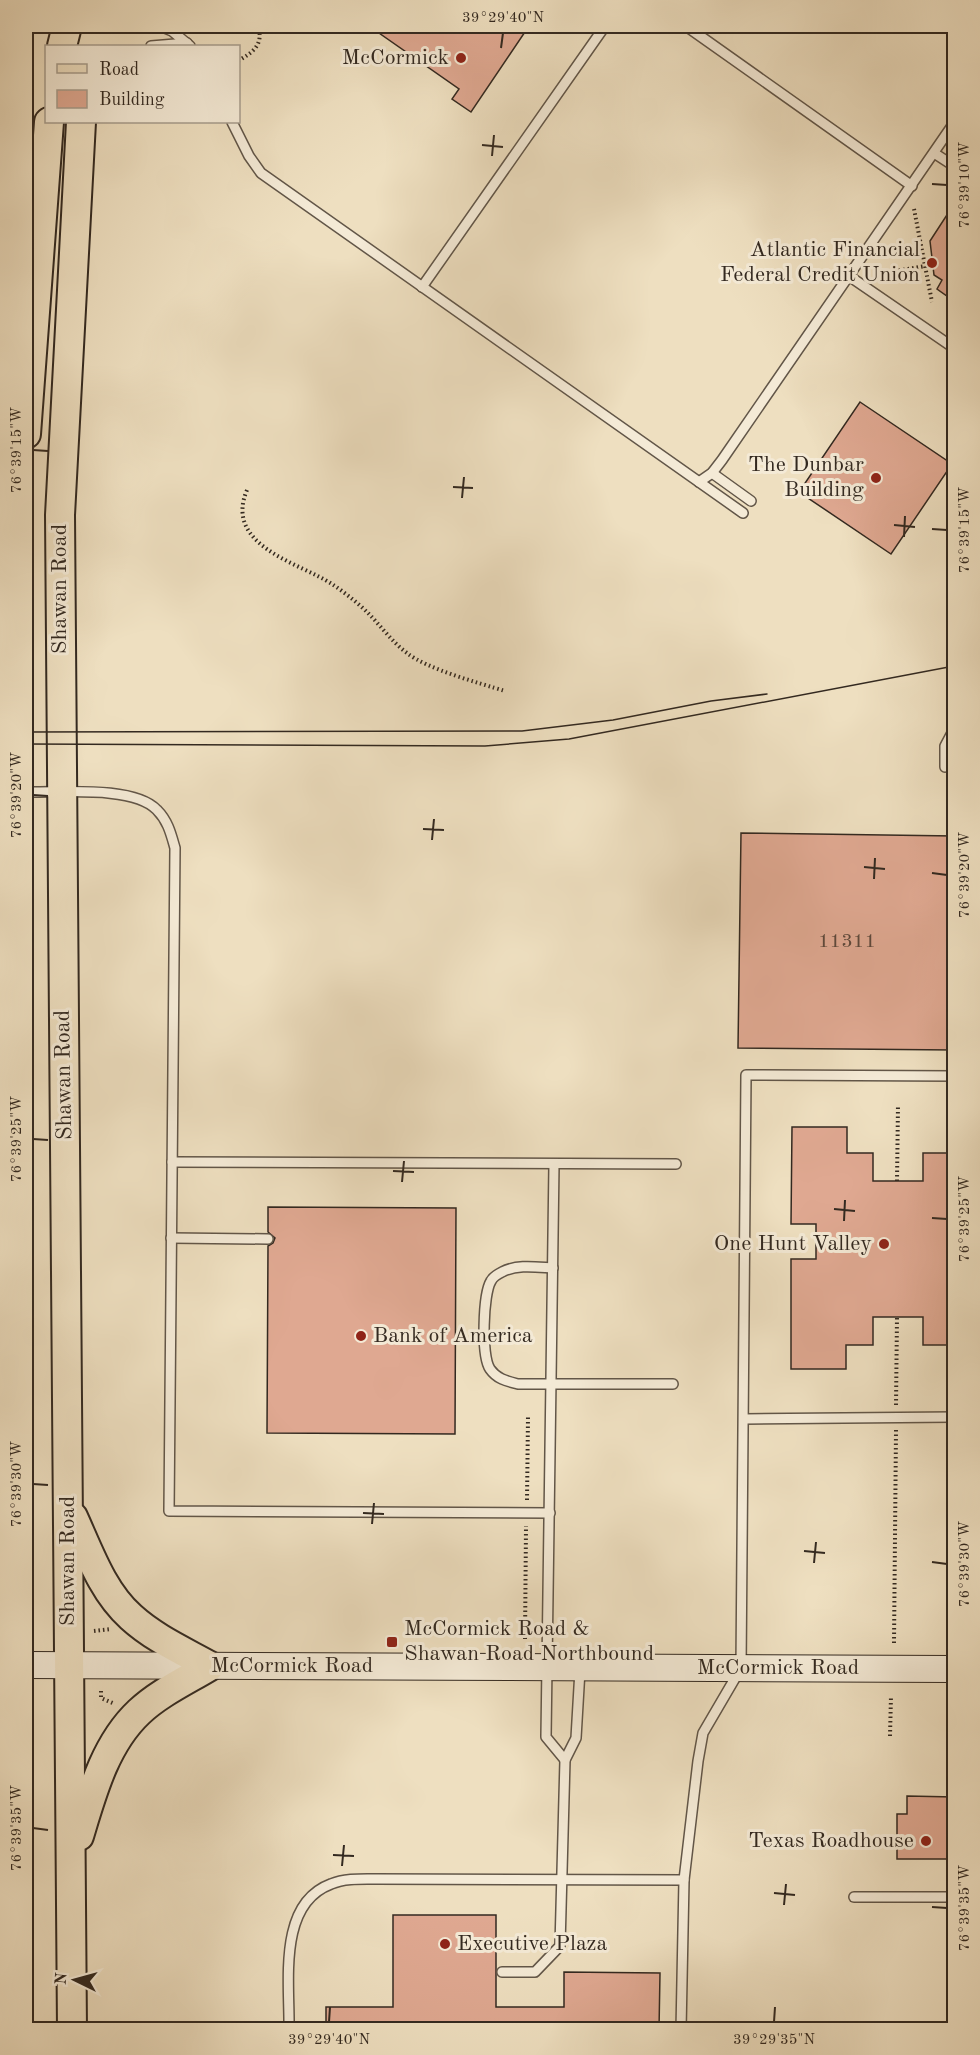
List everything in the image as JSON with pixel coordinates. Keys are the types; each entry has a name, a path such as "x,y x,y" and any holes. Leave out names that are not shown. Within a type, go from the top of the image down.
{"main road":[{"path":"62,45 69,26"},
{"path":"69,26 75,45"},
{"path":"49,123 26,422 63,421"},
{"name":"Shawan Road","path":"72,2030 60,515 63,421 81,123"},
{"path":"68,1505 100,1575 119,1604 145,1628 210,1666 151,1702 125,1728 96,1782 70,1864"},
{"name":"McCormick Road","path":"26,1665 954,1669"}],"lane":[{"path":"160,26 189,45"},
{"path":"422,287 605,26"},
{"path":"686,26 912,186"},
{"path":"232,123 249,156 261,173 743,513"},
{"path":"699,482 712,474 954,123"},
{"path":"934,153 954,166"},
{"path":"849,276 954,348"},
{"path":"712,474 752,501"},
{"path":"945,767 945,746 954,729"},
{"path":"26,792 123,795 142,800 156,809 168,825 175,848 169,1511 550,1513"},
{"path":"681,2030 684,1880 698,1761 703,1733 741,1668 746,1075 954,1077"},
{"path":"172,1162 676,1164"},
{"path":"554,1164 546,1737 565,1760"},
{"path":"171,1239 268,1239"},
{"path":"553,1268 522,1266 503,1271 492,1279 486,1292 485,1353 489,1368 501,1380 518,1384 673,1384"},
{"path":"744,1419 954,1417"},
{"path":"502,1972 535,1972 560,1946 565,1760 576,1738 580,1668"},
{"path":"289,2030 293,1925 299,1910 312,1894 331,1883 353,1880 562,1878 684,1880"},
{"path":"854,1898 954,1898"}],"path":[{"path":"240,60 256,50 260,41 258,26"},
{"path":"914,209 932,302"},
{"path":"890,272 925,266"},
{"path":"247,490 243,500 245,520 251,534 279,560 332,584 366,610 408,654 505,691"},
{"path":"897,1181 898,1104"},
{"path":"894,1643 897,1317"},
{"path":"101,1691 101,1698 110,1699 119,1708"},
{"path":"890,1736 891,1696"}],"building":[{"name":"McCormick","path":"369,26 529,26 471,112 452,99 459,89"},
{"path":"954,204 954,301 937,289 942,280 934,275 930,241"},
{"name":"The Dunbar Building","path":"860,402 952,464 891,554 799,492"},
{"path":"741,833 954,836 954,1050 738,1048"},
{"name":"One Hunt Valley","path":"792,1127 847,1127 847,1153 873,1153 873,1181 923,1181 923,1153 954,1153 954,1345 923,1345 923,1317 873,1317 873,1345 846,1345 846,1369 791,1369 791,1259 816,1259 816,1224 791,1224"},
{"name":"Bank of America","path":"268,1207 456,1208 455,1434 267,1433 268,1246 275,1238 268,1232"},
{"name":"Texas Roadhouse","path":"907,1796 954,1797 954,1859 897,1859 897,1814 907,1814"},
{"name":"Executive Plaza","path":"393,1915 496,1915 496,2007 564,2007 564,1972 660,1973 659,2030 326,2030 326,2007 393,2007"}],"tram line":[{"path":"26,744 485,746 569,739 954,666"},
{"path":"26,732 522,731 613,720 711,701 767,694"}],"place":[{"name":"McCormick","path":"461,58"},
{"name":"Atlantic Financial Federal Credit Union","path":"932,263"},
{"name":"The Dunbar Building","path":"876,478"},
{"name":"One Hunt Valley","path":"884,1244"},
{"name":"Bank of America","path":"361,1336"},
{"name":"McCormick Road & Shawan Road Northbound","path":"392,1642"},
{"name":"Texas Roadhouse","path":"926,1841"},
{"name":"Executive Plaza","path":"445,1944"}]}
